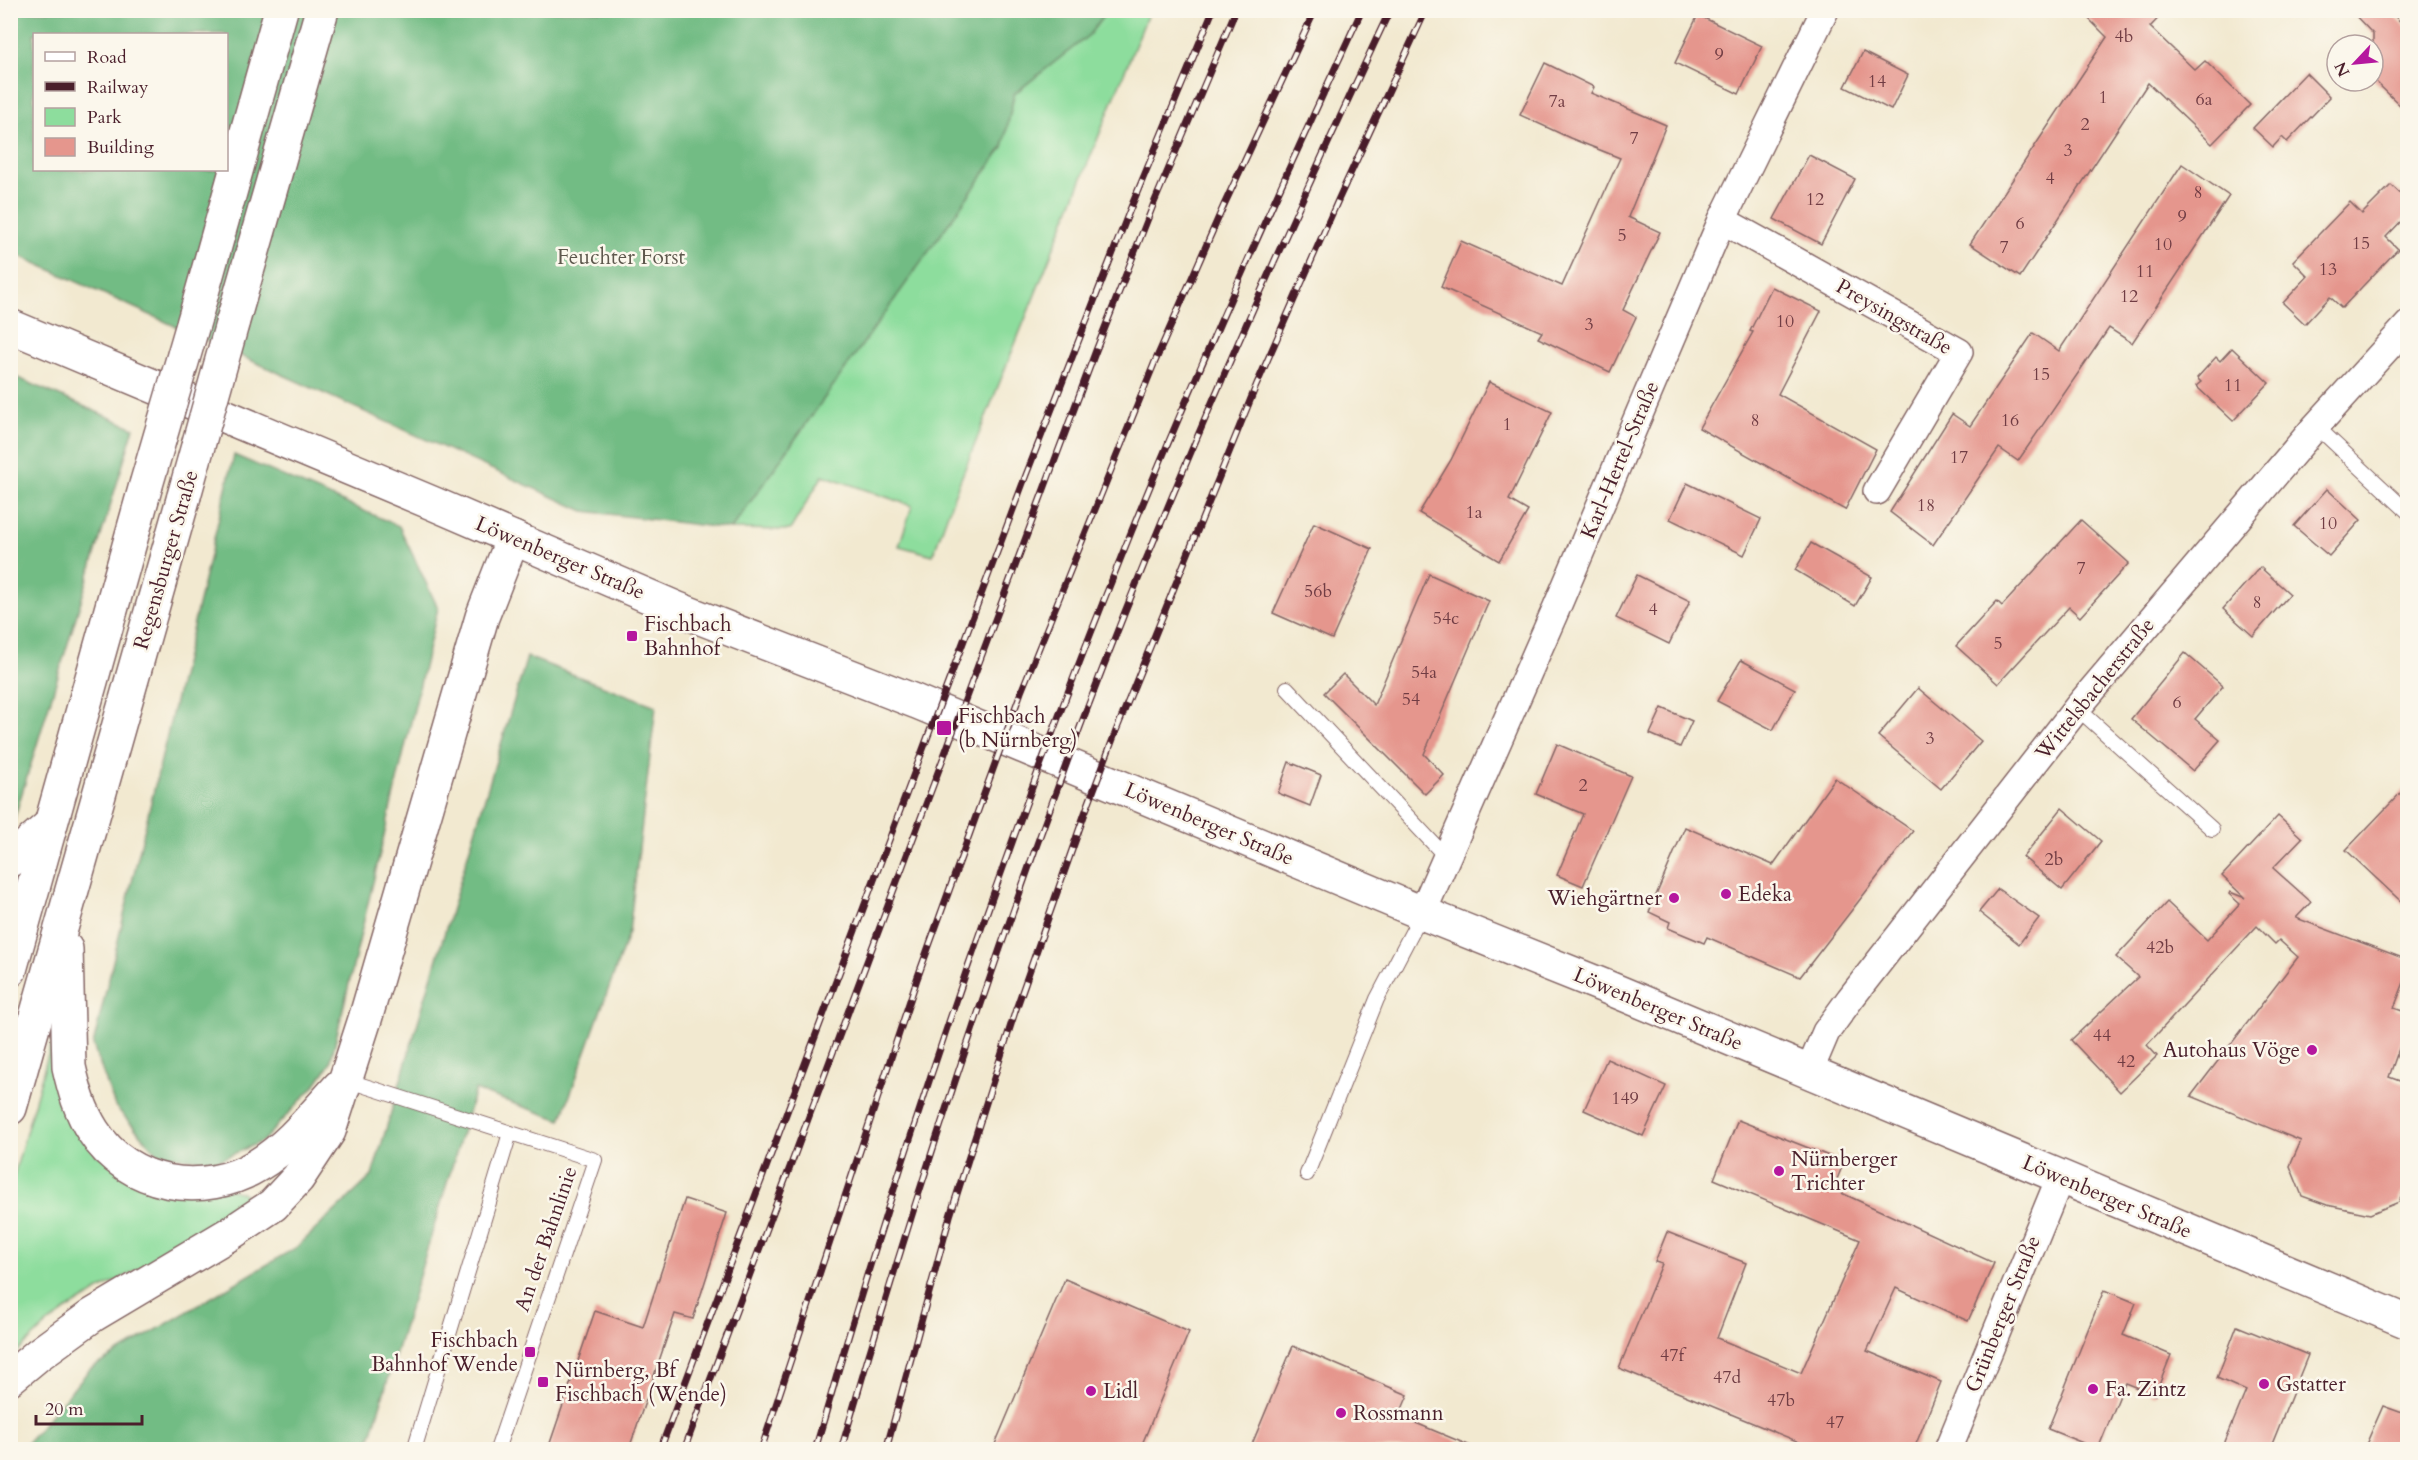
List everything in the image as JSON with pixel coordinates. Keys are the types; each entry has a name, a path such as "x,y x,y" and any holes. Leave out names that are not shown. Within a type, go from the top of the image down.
{"main road":[{"name":"Regensburger Straße","path":"10,970 281,10"},
{"name":"Regensburger Straße","path":"10,1108 321,10"},
{"name":"Löwenberger Straße","path":"10,326 678,609 917,702 2408,1322"},
{"path":"10,1378 93,1315 231,1233 273,1205 298,1179 329,1131 366,1017 478,628 513,538"},
{"path":"10,860 50,826"},
{"path":"64,918 69,1067 73,1085 94,1132 116,1158 130,1168 162,1181 194,1185 211,1183 241,1174 272,1155 345,1080"}],"street":[{"name":"Karl-Hertel-Straße","path":"1422,913 1561,599 1722,220 1825,10"},
{"name":"Preysingstraße","path":"1722,220 1959,352 1876,491"},
{"name":"Wittelsbacherstraße","path":"1809,1072 1826,1032 1850,999 2077,708 2316,426 2408,325"},
{"name":"Grünberger Straße","path":"1948,1449 2060,1178"}],"lane":[{"path":"2316,426 2408,512"},
{"path":"1287,688 1446,857"},
{"path":"2077,708 2212,829"},
{"path":"1308,1174 1377,999 1422,913"},
{"name":"An der Bahnlinie","path":"345,1080 595,1160 497,1449"},
{"path":"414,1449 510,1133"}],"green space":[{"name":"Feuchter Forst","path":"11,11 1107,11 1089,35 1014,94 1003,147 731,529 584,511 11,252"},
{"path":"1107,11 1149,11 954,496 933,555 899,546 912,506 823,475 790,530 731,529 1003,147 1014,94 1089,35"},
{"path":"11,375 134,428 11,829"},
{"path":"234,455 399,526 438,608 330,1064 316,1084 263,1141 215,1162 158,1154 115,1106 93,1045"},
{"path":"527,657 656,706 629,932 561,1120 475,1090 367,1449 21,1450 90,1369 297,1247 372,1176"},
{"path":"63,1001 96,1155 243,1193 249,1198 249,1203 217,1228 101,1289 70,1308 46,1325 11,1358 11,1186"}],"building":[{"path":"2080,10 2166,10 2150,27 2195,70 2205,61 2250,105 2212,144 2148,83 2020,277 1970,244 2107,37"},
{"path":"2350,10 2388,10 2408,29 2408,113 2385,91 2385,33 2372,33"},
{"path":"1698,15 1762,46 1739,94 1675,63"},
{"path":"1863,52 1908,75 1891,110 1845,87"},
{"path":"1545,63 1594,87 1591,93 1666,125 1628,217 1660,232 1623,310 1636,317 1610,372 1538,338 1542,332 1441,287 1461,241 1562,286 1620,158 1520,115"},
{"path":"2306,73 2330,97 2287,142 2282,137 2273,147 2253,128"},
{"path":"1809,155 1855,179 1821,244 1774,219"},
{"path":"2182,164 2229,196 2132,343 2109,328 2018,461 1999,448 1933,545 1890,512 1952,414 1970,426 2033,333 2059,351"},
{"path":"2391,185 2408,201 2408,214 2386,237 2398,249 2342,308 2330,297 2305,324 2283,303 2308,276 2293,261 2350,202 2362,214"},
{"path":"1772,287 1821,311 1778,394 1876,449 1845,510 1699,428 1753,332 1750,331"},
{"path":"2232,348 2269,383 2233,421 2196,386 2201,382 2197,378 2216,357 2220,361"},
{"path":"1489,382 1552,412 1509,500 1528,511 1499,561 1419,513 1451,460"},
{"path":"1687,483 1761,519 1744,555 1670,519"},
{"path":"2327,489 2361,520 2329,556 2294,526"},
{"path":"2081,520 2129,563 2080,617 2069,607 1998,684 1956,646 1997,601 2002,606"},
{"path":"1314,523 1372,549 1332,639 1273,613"},
{"path":"1811,543 1872,577 1855,606 1795,570"},
{"path":"2260,567 2290,594 2253,636 2223,609"},
{"path":"1429,574 1489,601 1424,754 1444,775 1425,794 1324,693 1343,674 1374,705"},
{"path":"1637,575 1690,601 1669,644 1616,618"},
{"path":"2185,653 2223,686 2195,719 2220,740 2193,771 2131,719"},
{"path":"1741,660 1795,689 1773,730 1717,701"},
{"path":"1918,688 1981,741 1941,789 1878,736"},
{"path":"1662,708 1692,721 1680,747 1650,734"},
{"path":"1557,744 1631,776 1583,886 1557,875 1583,814 1536,794"},
{"path":"1289,762 1321,775 1310,806 1278,793"},
{"path":"1835,778 1913,831 1800,977 1707,937 1704,943 1668,928 1670,922 1649,912 1685,827 1773,865"},
{"path":"2408,785 2408,908 2346,850"},
{"path":"2062,808 2101,841 2062,890 2023,857"},
{"name":"Autohaus Vöge","path":"2278,816 2302,838 2273,868 2311,902 2296,918 2408,960 2408,972 2394,1008 2408,1013 2408,1023 2389,1077 2408,1084 2408,1181 2399,1202 2370,1214 2327,1205 2302,1196 2290,1166 2301,1141 2191,1096 2298,957 2279,940 2275,944 2257,926 2147,1045 2157,1056 2120,1092 2071,1040 2138,977 2116,957 2167,902 2207,940 2240,904 2229,894 2230,892 2245,898 2222,876"},
{"path":"1998,889 2039,918 2019,944 1979,912"},
{"path":"1607,1059 1666,1086 1643,1136 1584,1110"},
{"path":"1738,1120 1844,1162 1833,1189 1994,1263 1968,1321 1896,1288 1867,1351 1941,1382 1914,1449 1816,1449 1619,1368 1662,1264 1655,1262 1667,1232 1746,1263 1717,1338 1801,1373 1860,1240 1714,1179"},
{"path":"685,1199 727,1213 693,1319 675,1314 629,1449 548,1449 595,1311 643,1327"},
{"name":"Lidl","path":"1065,1279 1189,1332 1140,1449 993,1449"},
{"name":"Fa. Zintz","path":"2104,1290 2136,1303 2123,1335 2171,1355 2155,1395 2125,1383 2098,1449 2048,1429"},
{"name":"Gstatter","path":"2237,1326 2308,1355 2270,1449 2222,1449 2246,1391 2217,1378"},
{"path":"1293,1346 1408,1395 1399,1416 1478,1449 1250,1449"},
{"path":"2383,1406 2408,1415 2408,1449 2364,1449"}],"railway":[{"path":"660,1450 1026,475 1129,212 1213,10"},
{"path":"684,1450 1095,353 1154,203 1236,10"},
{"path":"761,1450 917,979 1021,692 1154,364 1224,205 1315,10"},
{"path":"815,1450 922,1103 960,988 1042,760 1085,647 1185,403 1362,10"},
{"path":"841,1450 954,1083 1016,902 1082,722 1153,542 1229,363 1390,10"},
{"path":"886,1450 950,1216 1015,1012 1085,813 1256,386 1339,198 1426,10"}],"place":[{"name":"Fischbach Bahnhof","path":"632,636"},
{"name":"Fischbach (b Nürnberg)","path":"944,728"},
{"name":"Edeka","path":"1726,894"},
{"name":"Wiehgärtner","path":"1674,898"},
{"name":"Autohaus Vöge","path":"2312,1050"},
{"name":"Nürnberger Trichter","path":"1779,1171"},
{"name":"Fischbach Bahnhof Wende","path":"530,1352"},
{"name":"Nürnberg, Bf Fischbach (Wende)","path":"543,1382"},
{"name":"Gstatter","path":"2264,1384"},
{"name":"Fa. Zintz","path":"2093,1389"},
{"name":"Lidl","path":"1091,1391"},
{"name":"Rossmann","path":"1341,1413"}]}
